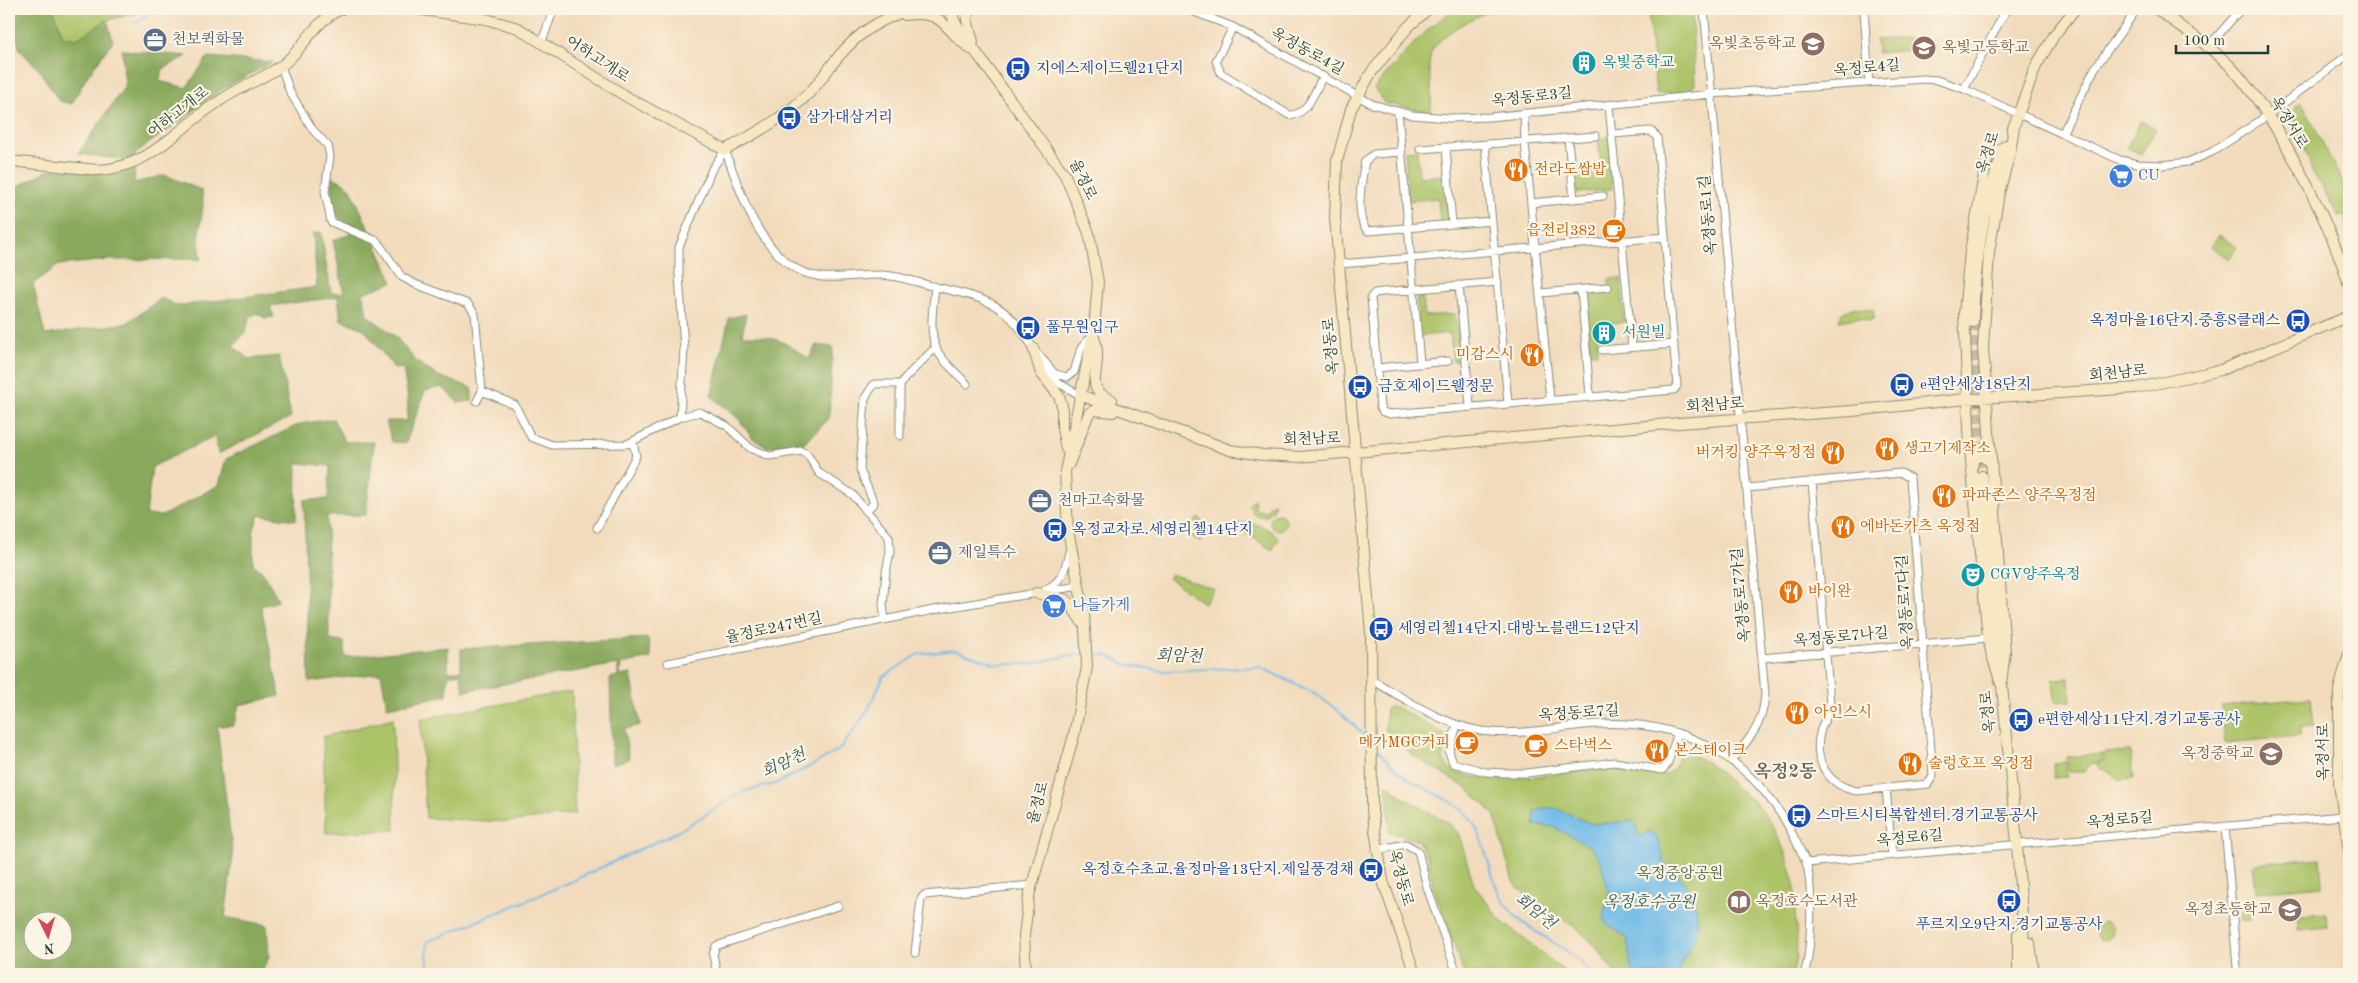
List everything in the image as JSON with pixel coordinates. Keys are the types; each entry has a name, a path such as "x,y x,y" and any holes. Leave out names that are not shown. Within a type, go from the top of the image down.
{"main road":[{"name":"어하고개로","path":"9,160 111,170 141,160 215,103 281,66 328,15 341,9"},
{"name":"어하고개로","path":"416,9 518,28 542,41 598,80 725,150"},
{"path":"725,150 800,101 860,34 884,18 904,9"},
{"path":"884,18 911,9"},
{"name":"율정로","path":"949,9 957,26 1065,175 1089,233 1098,282 1093,334 1067,454 1065,472 1066,516 1087,641 1087,667 1084,693 1074,735 1032,885 1025,928 1026,974"},
{"path":"968,9 967,20 978,54"},
{"name":"옥정동로","path":"1415,974 1383,881 1376,850 1370,786 1371,633 1336,218 1337,161 1351,109 1371,73 1408,27 1428,9"},
{"name":"옥정로","path":"1973,322 1975,278 1986,214 2006,145 2014,126 2016,114 2036,66 2055,34 2075,9"},
{"name":"옥정서로","path":"2156,9 2207,48 2238,75 2267,116 2299,171 2323,220 2349,285"},
{"path":"884,18 929,14 942,20 958,40 978,54"},
{"path":"2002,684 2005,651 1983,336 1989,252 1999,193 2010,153 2014,126"},
{"path":"2002,684 1988,638 1966,399 1964,314 1970,252 1987,159 2006,145"},
{"name":"회천남로","path":"1080,395 1230,450 1263,455 1298,457 1852,411 1966,399 2136,388 2189,378 2229,367 2349,316"},
{"path":"1093,334 1098,353 1094,383 1096,390 1130,414"},
{"path":"1964,337 1971,345 1978,343 1983,336"},
{"path":"1033,348 1041,373 1059,396 1062,406 1062,428 1067,454"},
{"path":"1065,472 1074,454 1082,424 1089,413 1095,410 1130,414"},
{"path":"1972,468 1974,459 1980,455 1991,462"},
{"name":"옥정로","path":"1982,476 2017,843 2026,974"},
{"path":"1036,593 1067,600 1085,627"},
{"name":"옥정서로","path":"2349,652 2339,690 2339,784 2349,851"},
{"path":"2018,974 2017,941 2021,911"},
{"path":"2021,911 2028,931 2034,974"}],"street":[{"path":"542,41 554,9"},
{"name":"옥정동로4길","path":"1187,9 1233,27 1357,96"},
{"name":"옥정동로1길","path":"1704,9 1742,419"},
{"path":"1864,9 1869,82"},
{"path":"2001,19 2002,9"},
{"path":"1964,89 2008,9"},
{"path":"2062,134 2095,68 2138,9"},
{"path":"2207,48 2241,9"},
{"path":"1233,27 1216,61 1221,73 1289,115 1296,115 1304,111 1323,76"},
{"name":"옥정로4길","path":"1712,94 1929,79 1964,89 2120,160 2137,164 2162,165 2188,162 2212,152 2267,116 2349,54"},
{"path":"281,66 290,92 312,130 328,146 330,156 325,191 331,222 377,241 402,277 414,284 468,304 476,314 482,391 477,401"},
{"name":"옥정동로3길","path":"1357,96 1398,112 1449,118 1524,113 1712,94"},
{"path":"1610,104 1632,347"},
{"path":"1398,112 1412,290 1420,363"},
{"path":"1524,113 1525,143 1537,248 1550,399"},
{"path":"1498,282 1375,293 1371,297 1380,407 1384,412 1390,414 1508,402 1674,390 1678,386 1657,137 1654,133 1644,131 1614,134"},
{"path":"1420,149 1525,143 1596,136"},
{"path":"1568,139 1574,199"},
{"path":"1485,145 1496,251 1508,402"},
{"path":"1446,148 1452,224"},
{"path":"725,150 756,226 775,252 791,266 826,278 887,275 973,296 997,306 1018,323 1044,370 1053,380 1080,395"},
{"path":"680,418 684,348 679,246 712,169 725,150"},
{"path":"1401,152 1374,154 1365,161 1361,179 1360,216 1364,228 1368,231 1492,221"},
{"path":"1532,203 1603,196"},
{"path":"1340,264 1664,237"},
{"path":"1459,286 1470,406"},
{"path":"935,287 933,312 936,346 943,359 967,384"},
{"path":"1540,293 1608,287"},
{"path":"1581,290 1590,396"},
{"path":"1033,348 1055,374 1067,376 1074,372 1081,348 1093,334"},
{"path":"1602,350 1674,344"},
{"path":"900,436 901,384 936,346"},
{"path":"1377,368 1448,361"},
{"path":"866,511 874,504 874,501 860,472 865,398 874,384 901,384"},
{"path":"482,391 515,405 531,437 552,445 633,443 680,418 700,412 727,426 750,448 769,456 801,451 807,454 819,473 848,491 890,540 883,605 885,620"},
{"name":"옥정동로7가길","path":"1732,760 1754,734 1764,710 1762,658 1742,419"},
{"path":"597,528 636,456 633,443"},
{"name":"옥정동로7다길","path":"1747,488 1901,473 1910,478 1933,779 1925,785 1886,788"},
{"path":"1812,481 1830,708 1820,733 1820,760 1831,779 1847,789 1857,791 1886,788 1892,855"},
{"path":"1036,593 1058,581 1065,568 1071,546"},
{"name":"율정로247번길","path":"668,663 885,620 1079,586"},
{"name":"옥정동로7나길","path":"1762,658 1988,638"},
{"name":"옥정동로7길","path":"1372,680 1433,714 1458,725 1502,732 1615,724 1654,727 1678,733 1713,747 1732,760 1775,804 1806,863 1810,946 1804,974"},
{"path":"1458,725 1449,752 1453,763 1486,772 1505,773 1527,773 1614,762 1662,770 1667,766 1678,733"},
{"name":"옥정로5길","path":"2017,843 2343,816"},
{"path":"2225,826 2237,968"},
{"name":"옥정로6길","path":"1806,863 2017,843"},
{"path":"1376,850 1406,844 1418,851 1427,887 1457,974"},
{"path":"916,953 921,899 924,895 1032,885"},
{"path":"717,974 713,955 716,946 838,906"}],"green space":[{"path":"9,9 53,9 63,36 77,39 107,20 113,41 86,78 72,104 59,101 40,71 20,50"},
{"path":"53,9 147,9 146,11 107,20 77,39 63,36"},
{"path":"1456,9 1497,9 1479,15 1458,27 1447,34 1433,49 1429,64 1432,98 1430,112 1384,103 1374,88 1433,25"},
{"path":"1648,9 1689,9 1692,18 1695,84 1688,92 1656,94"},
{"path":"1761,9 1830,9 1762,15"},
{"path":"1908,38 1909,50 1877,53 1876,40"},
{"path":"122,50 187,56 163,69 159,81 186,88 208,57 273,62 221,90 136,153 134,183 165,175 201,190 203,207 199,234 201,259 108,260 59,265 33,284 45,335 127,323 161,298 178,306 317,287 313,234 321,232 331,293 344,293 333,240 352,234 332,209 332,176 350,187 393,282 363,293 367,315 396,337 416,361 436,375 472,388 472,401 458,403 442,387 425,391 406,443 392,442 386,421 407,421 408,399 403,368 395,369 364,329 341,320 338,297 270,306 274,317 265,318 257,313 250,317 245,333 233,346 249,359 279,356 291,417 218,454 215,436 152,467 146,515 162,516 219,485 226,459 300,424 333,419 345,442 374,442 366,515 327,516 329,637 334,641 344,642 345,657 448,647 448,672 461,670 461,649 648,638 651,658 621,664 620,676 631,674 640,725 624,729 629,759 612,764 610,678 618,676 618,664 464,691 460,673 448,676 447,695 387,707 381,673 309,682 304,500 328,499 330,466 297,463 296,520 259,515 253,532 253,564 263,572 279,601 261,606 280,696 239,705 234,725 217,726 233,856 225,917 267,925 269,957 261,974 9,974 9,191 49,170 125,168 122,159 78,154 125,86"},
{"path":"2302,102 2349,195 2349,235 2345,214 2339,216 2312,171 2301,136 2294,126 2296,106"},
{"path":"2141,121 2156,129 2141,155 2127,147"},
{"path":"1609,137 1612,189 1577,193 1575,167 1601,164 1598,139"},
{"path":"1417,150 1419,177 1445,175 1449,222 1440,222 1438,198 1408,201 1405,151"},
{"path":"2219,235 2237,247 2229,259 2211,247"},
{"path":"1621,278 1624,322 1596,324 1598,353 1590,353 1585,293 1610,291 1609,279"},
{"path":"1416,293 1422,293 1425,316 1455,314 1462,361 1453,361 1450,333 1420,336"},
{"path":"1854,307 1873,310 1874,318 1869,321 1857,318 1839,321 1842,313"},
{"path":"746,314 742,336 763,336 778,340 809,359 816,345 833,347 829,419 801,446 767,447 752,438 739,419 711,396 729,318"},
{"path":"1254,499 1256,510 1266,511 1271,504 1275,503 1273,511 1265,517 1254,515 1249,505"},
{"path":"1275,514 1281,514 1286,519 1284,528 1275,530 1270,525 1270,519"},
{"path":"1198,518 1211,527 1200,542 1187,533"},
{"path":"1247,523 1265,528 1279,539 1272,550 1234,525"},
{"path":"1171,574 1214,589 1204,603 1168,578"},
{"path":"2069,678 2071,701 2055,702 2053,679"},
{"path":"572,691 575,814 509,822 426,818 420,719"},
{"path":"2311,698 2314,726 2300,727 2300,736 2225,743 2221,706"},
{"name":"옥정중앙공원","path":"1396,707 1444,734 1447,739 1443,755 1446,764 1457,773 1475,777 1522,777 1615,769 1665,775 1675,768 1679,754 1685,751 1712,765 1758,806 1772,825 1786,856 1793,878 1796,901 1797,952 1792,974 1615,974 1596,946 1575,927 1533,902 1513,882 1494,814 1468,789 1411,754 1385,730 1386,709"},
{"path":"393,718 395,830 326,833 323,737"},
{"path":"2130,751 2133,779 2119,780 2104,769 2099,769 2097,764 2104,760 2104,753"},
{"path":"2102,754 2102,761 2088,765 2084,772 2069,772 2067,757"},
{"path":"2066,762 2067,777 2054,778 2053,763"},
{"path":"1386,784 1406,799 1450,824 1459,835 1474,885 1500,920 1568,974 1464,974 1432,883 1428,857 1418,841 1390,832"},
{"path":"2320,858 2322,886 2256,892 2253,864"},
{"path":"2249,903 2251,920 2241,921 2240,904"},
{"path":"2326,913 2327,927 2298,930 2297,915"},
{"path":"2100,922 2108,922 2113,927 2111,938 2100,940 2095,935 2095,927"}],"water":[{"name":"옥정호수공원","path":"1542,808 1555,808 1592,824 1632,821 1637,826 1637,834 1643,836 1649,831 1657,837 1664,857 1662,861 1678,870 1677,873 1692,897 1697,915 1696,934 1693,943 1677,974 1632,974 1627,938 1605,923 1604,913 1609,893 1600,860 1591,847 1554,827 1534,825 1535,813"}],"waterway":[{"path":"136,23 152,9"},
{"name":"회암천","path":"428,974 427,942 566,884 677,832 744,791 775,784 840,749 867,712 883,677 919,654 955,650 996,664 1031,664 1066,656 1082,655"},
{"name":"회암천","path":"1089,655 1106,655 1128,665 1164,671 1260,667 1316,694 1342,714 1368,739"},
{"name":"회암천","path":"1376,748 1403,775 1449,801 1466,814 1478,831 1497,888 1508,908 1527,926 1572,955 1591,974"}],"tunnel":[{"path":"1973,322 1977,420 1982,476"}],"place":[{"name":"천보퀵화물","path":"155,40"},
{"name":"옥빛초등학교","path":"1813,44"},
{"name":"옥빛고등학교","path":"1924,48"},
{"name":"옥빛중학교","path":"1584,63"},
{"name":"지에스제이드웰21단지","path":"1018,69"},
{"name":"삼가대삼거리","path":"789,118"},
{"name":"전라도쌈밥","path":"1516,170"},
{"name":"CU","path":"2121,176"},
{"name":"읍전리382","path":"1614,231"},
{"name":"옥정마을16단지.중흥S클래스","path":"2298,321"},
{"name":"풀무원입구","path":"1028,328"},
{"name":"서원빌","path":"1604,333"},
{"name":"미감스시","path":"1532,355"},
{"name":"e편안세상18단지","path":"1902,385"},
{"name":"금호제이드웰정문","path":"1360,387"},
{"name":"생고기제작소","path":"1887,449"},
{"name":"버거킹 양주옥정점","path":"1833,453"},
{"name":"파파존스 양주옥정점","path":"1944,496"},
{"name":"천마고속화물","path":"1040,501"},
{"name":"에바돈카츠 옥정점","path":"1843,527"},
{"name":"옥정교차로.세영리첼14단지","path":"1055,530"},
{"name":"제일특수","path":"940,553"},
{"name":"CGV양주옥정","path":"1973,575"},
{"name":"바이완","path":"1791,592"},
{"name":"나들가게","path":"1054,606"},
{"name":"세영리첼14단지.대방노블랜드12단지","path":"1381,629"},
{"name":"아인스시","path":"1797,713"},
{"name":"e편한세상11단지.경기교통공사","path":"2021,720"},
{"name":"메가MGC커피","path":"1467,743"},
{"name":"스타벅스","path":"1536,746"},
{"name":"본스테이크","path":"1657,751"},
{"name":"옥정중학교","path":"2271,754"},
{"name":"술렁호프 옥정점","path":"1910,764"},
{"name":"스마트시티복합센터.경기교통공사","path":"1799,816"},
{"name":"옥정호수초교.율정마을13단지.제일풍경채","path":"1371,870"},
{"name":"푸르지오9단지.경기교통공사","path":"2009,901"},
{"name":"옥정호수도서관","path":"1739,902"},
{"name":"옥정초등학교","path":"2290,910"}],"district":[{"name":"옥정2동","path":"1785,772"}]}
